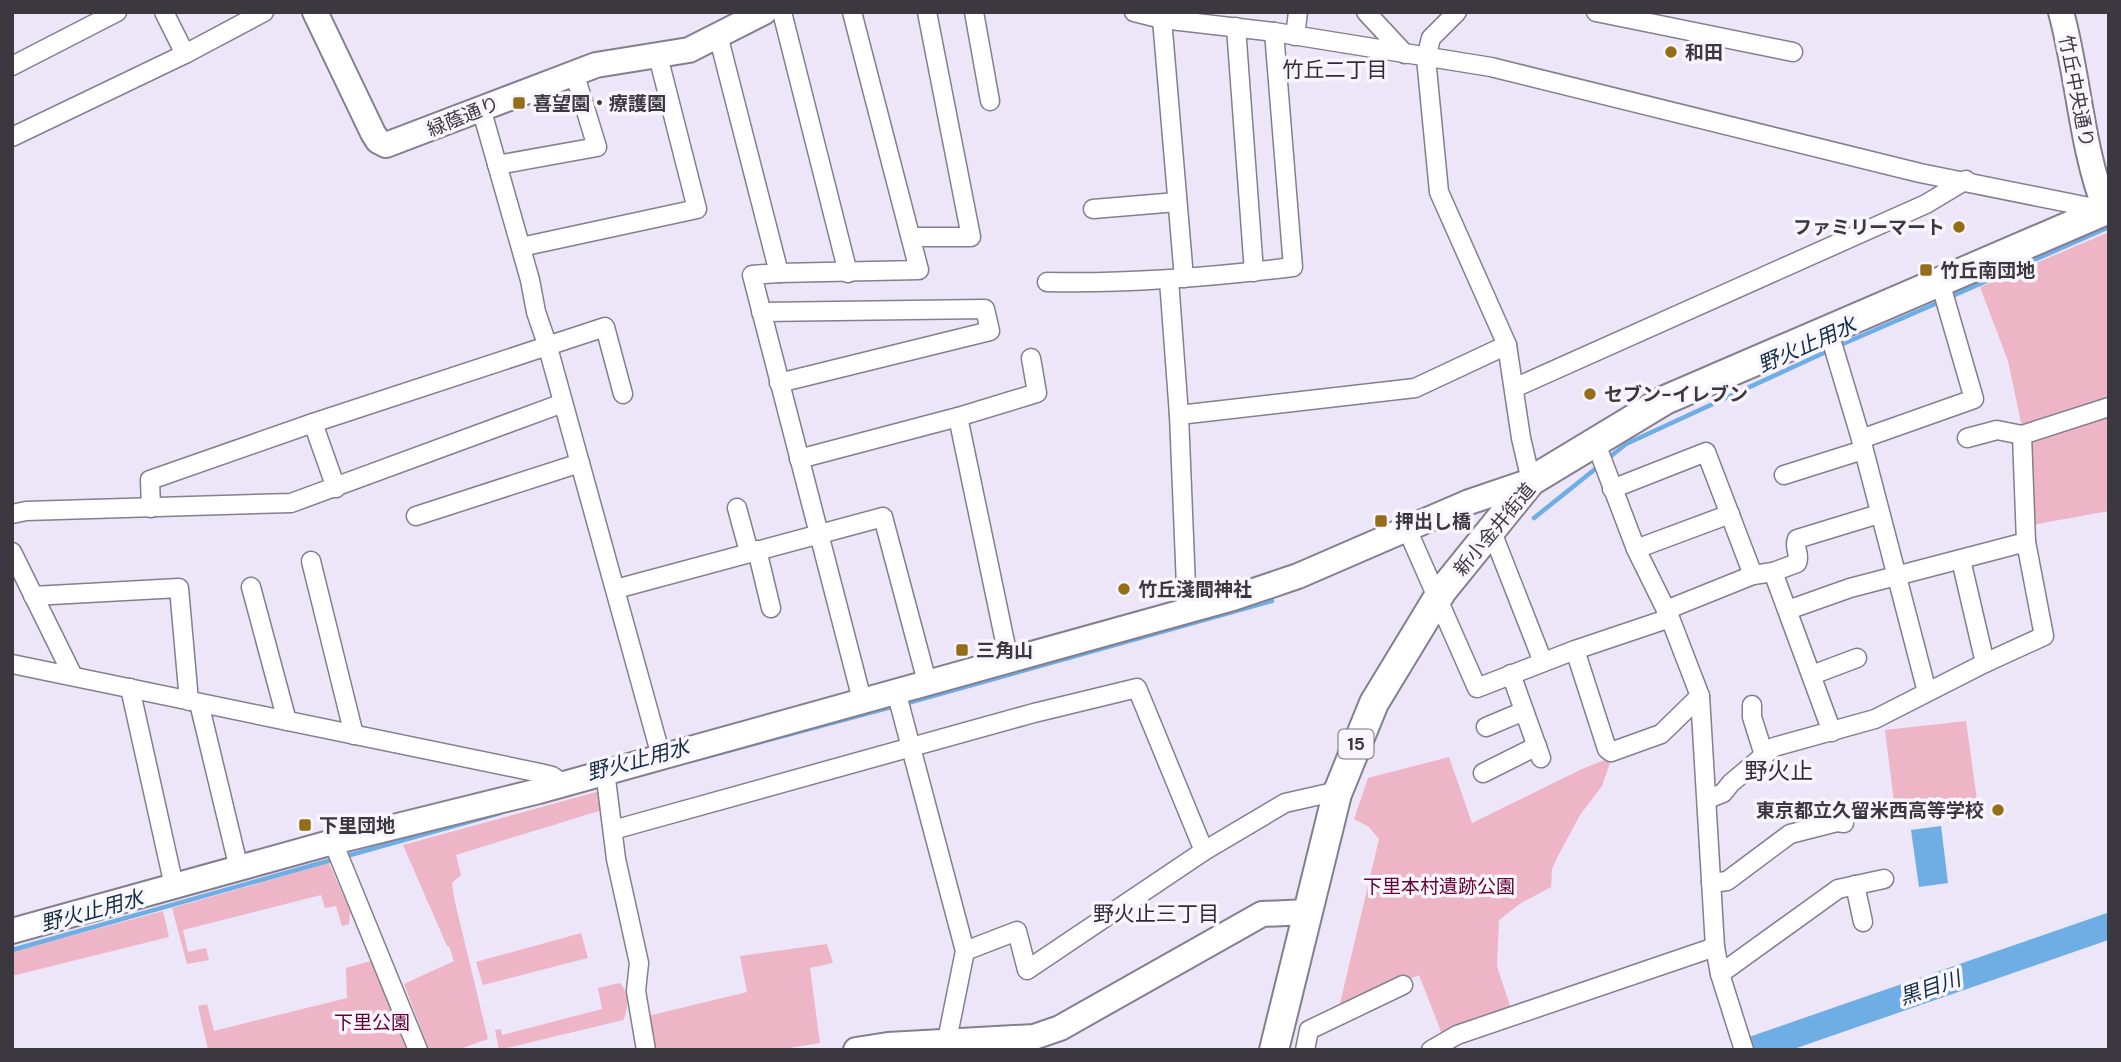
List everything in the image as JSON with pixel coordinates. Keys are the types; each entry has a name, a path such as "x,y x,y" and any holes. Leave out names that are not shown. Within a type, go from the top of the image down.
{"main road":[{"name":"新小金井街道","path":"1275,1050 1338,791 1374,703 1437,598 1531,481 1600,455 1665,400 1832,344 1943,294 2107,210"}],"street":[{"path":"12,66 117,12"},
{"path":"164,12 185,54"},
{"path":"12,137 185,54 242,17 264,12"},
{"name":"緑蔭通り","path":"315,12 378,141 386,145 596,65 688,50 764,12"},
{"path":"782,12 848,273"},
{"path":"852,12 919,270 752,275 862,700"},
{"path":"912,237 971,237 927,12"},
{"path":"974,12 990,101"},
{"path":"1134,12 1162,19 1226,22 1295,36 1490,67 1920,173 2107,210"},
{"path":"1295,36 1298,12"},
{"path":"1366,12 1405,54"},
{"path":"12,931 239,869 337,852 564,783 606,778 662,756 862,700 898,700 927,682 1187,611 1298,576 1469,502 1531,481 1507,345 1439,192 1426,58 1431,38 1458,12"},
{"path":"1596,12 1793,52"},
{"name":"竹丘中央通り","path":"2061,12 2096,186 2107,210"},
{"path":"1162,19 1177,202 1179,415 1187,611"},
{"path":"1226,22 1254,272"},
{"path":"1047,282 1176,279 1293,267 1274,32"},
{"path":"718,35 779,273"},
{"path":"521,247 697,209 659,56"},
{"path":"497,165 597,147 574,72"},
{"path":"481,108 662,756"},
{"path":"1514,388 1926,204 1966,180"},
{"path":"1093,209 1177,202"},
{"path":"1784,475 1974,399 1943,294"},
{"path":"761,312 985,309 990,331 779,383"},
{"path":"152,508 150,480 547,344 605,327 623,394"},
{"path":"1832,344 1898,576 1927,692"},
{"path":"1179,415 1415,388 1507,345"},
{"path":"799,459 1037,393 1031,358"},
{"path":"12,514 26,511 292,503 563,404"},
{"path":"1967,439 1997,430 2022,435 2109,407"},
{"path":"958,417 1009,661"},
{"path":"313,423 335,488"},
{"path":"1708,799 1723,793 1774,747 1875,719 2044,636 2026,542 2022,435"},
{"path":"1612,489 1706,452 1753,575"},
{"path":"1600,455 1636,549 1668,614 1700,696 1715,947 1720,974 1744,1050"},
{"path":"416,516 580,463"},
{"path":"737,508 771,608"},
{"path":"1636,549 1730,514"},
{"path":"1407,529 1477,688 1668,614 1753,575 1773,572 1797,563 1797,539 1879,514"},
{"path":"616,589 883,517 927,682"},
{"path":"1492,532 1543,662"},
{"path":"1788,610 1850,589 2026,542"},
{"path":"12,552 73,677"},
{"path":"1961,559 1985,663"},
{"path":"311,561 354,735"},
{"path":"1773,572 1832,732"},
{"path":"251,587 287,721"},
{"path":"33,596 178,588 194,702 239,869"},
{"path":"1575,650 1607,749 1611,752 1661,734 1700,696"},
{"path":"1812,675 1857,658"},
{"path":"12,664 540,773 564,783"},
{"path":"1483,773 1539,752 1511,674"},
{"path":"130,688 174,886"},
{"path":"614,830 1034,713 1137,688 1204,851"},
{"path":"898,700 965,951 946,1046"},
{"path":"1752,705 1752,717 1764,755"},
{"path":"1486,727 1524,711"},
{"path":"606,778 616,859 639,963 636,991 646,1050"},
{"path":"965,951 1017,931 1027,970 1204,851 1285,803 1338,791"},
{"path":"1711,883 1727,881 1790,834 1837,822 1844,824"},
{"path":"337,852 418,1050"},
{"path":"1720,974 1838,889 1884,879"},
{"path":"1855,885 1863,922"},
{"path":"856,1050 888,1045 946,1046 1034,1037 1060,1028 1262,914 1308,912"},
{"path":"1431,1050 1457,1035 1715,947"},
{"path":"1305,1050 1309,1030 1403,985"}],"green space":[{"path":"2109,232 2109,402 2022,427 2008,361 1980,287"},
{"path":"2109,409 2109,511 2032,525 2031,436"},
{"path":"1966,721 1978,807 1896,818 1885,730"},
{"name":"下里本村遺跡公園","path":"1449,757 1472,823 1612,757 1602,786 1580,815 1559,854 1552,869 1551,887 1521,903 1499,920 1497,966 1512,1012 1442,1034 1419,975 1338,1012 1379,839 1369,827 1354,819 1368,778"},
{"path":"600,791 602,810 456,855 461,875 452,883 454,898 488,1039 457,1050 429,1050 404,984 454,961 403,845"},
{"path":"329,863 350,911 349,924 342,926 336,906 325,908 321,895 183,930 188,952 206,948 209,960 187,964 172,908"},
{"path":"163,911 169,937 12,976 12,952"},
{"path":"581,933 588,958 483,985 476,962"},
{"path":"827,944 833,963 810,968 820,1043 777,1050 655,1050 648,1016 747,992 740,956"},
{"name":"下里公園","path":"374,960 408,1050 208,1050 198,1006 207,1004 214,1031 347,998 346,968"},
{"path":"620,983 627,1001 623,1020 499,1050 495,1030 501,1029 502,1035 602,1009 598,988"}],"water":[{"path":"1941,826 1948,883 1919,887 1911,830"}],"waterway":[{"name":"野火止用水","path":"1950,297 2109,227"},
{"name":"野火止用水","path":"1838,346 1942,301"},
{"name":"野火止用水","path":"1606,460 1626,444 1830,350"},
{"name":"野火止用水","path":"1534,518 1599,466"},
{"name":"野火止用水","path":"904,704 1272,601"},
{"name":"野火止用水","path":"694,760 895,706"},
{"name":"野火止用水","path":"343,857 500,813"},
{"name":"野火止用水","path":"12,950 335,859"},
{"name":"黒目川","path":"1751,1050 2109,926"}],"place":[{"name":"和田","path":"1671,52"},
{"name":"喜望園・療護園","path":"519,103"},
{"name":"ファミリーマート","path":"1959,227"},
{"name":"竹丘南団地","path":"1926,270"},
{"name":"セブン-イレブン","path":"1590,394"},
{"name":"押出し橋","path":"1381,521"},
{"name":"竹丘淺間神社","path":"1124,589"},
{"name":"三角山","path":"962,650"},
{"name":"東京都立久留米西高等学校","path":"1998,810"},
{"name":"下里団地","path":"305,825"}],"district":[{"name":"竹丘二丁目","path":"1335,70"},
{"name":"野火止","path":"1779,771"},
{"name":"野火止三丁目","path":"1156,914"}]}
